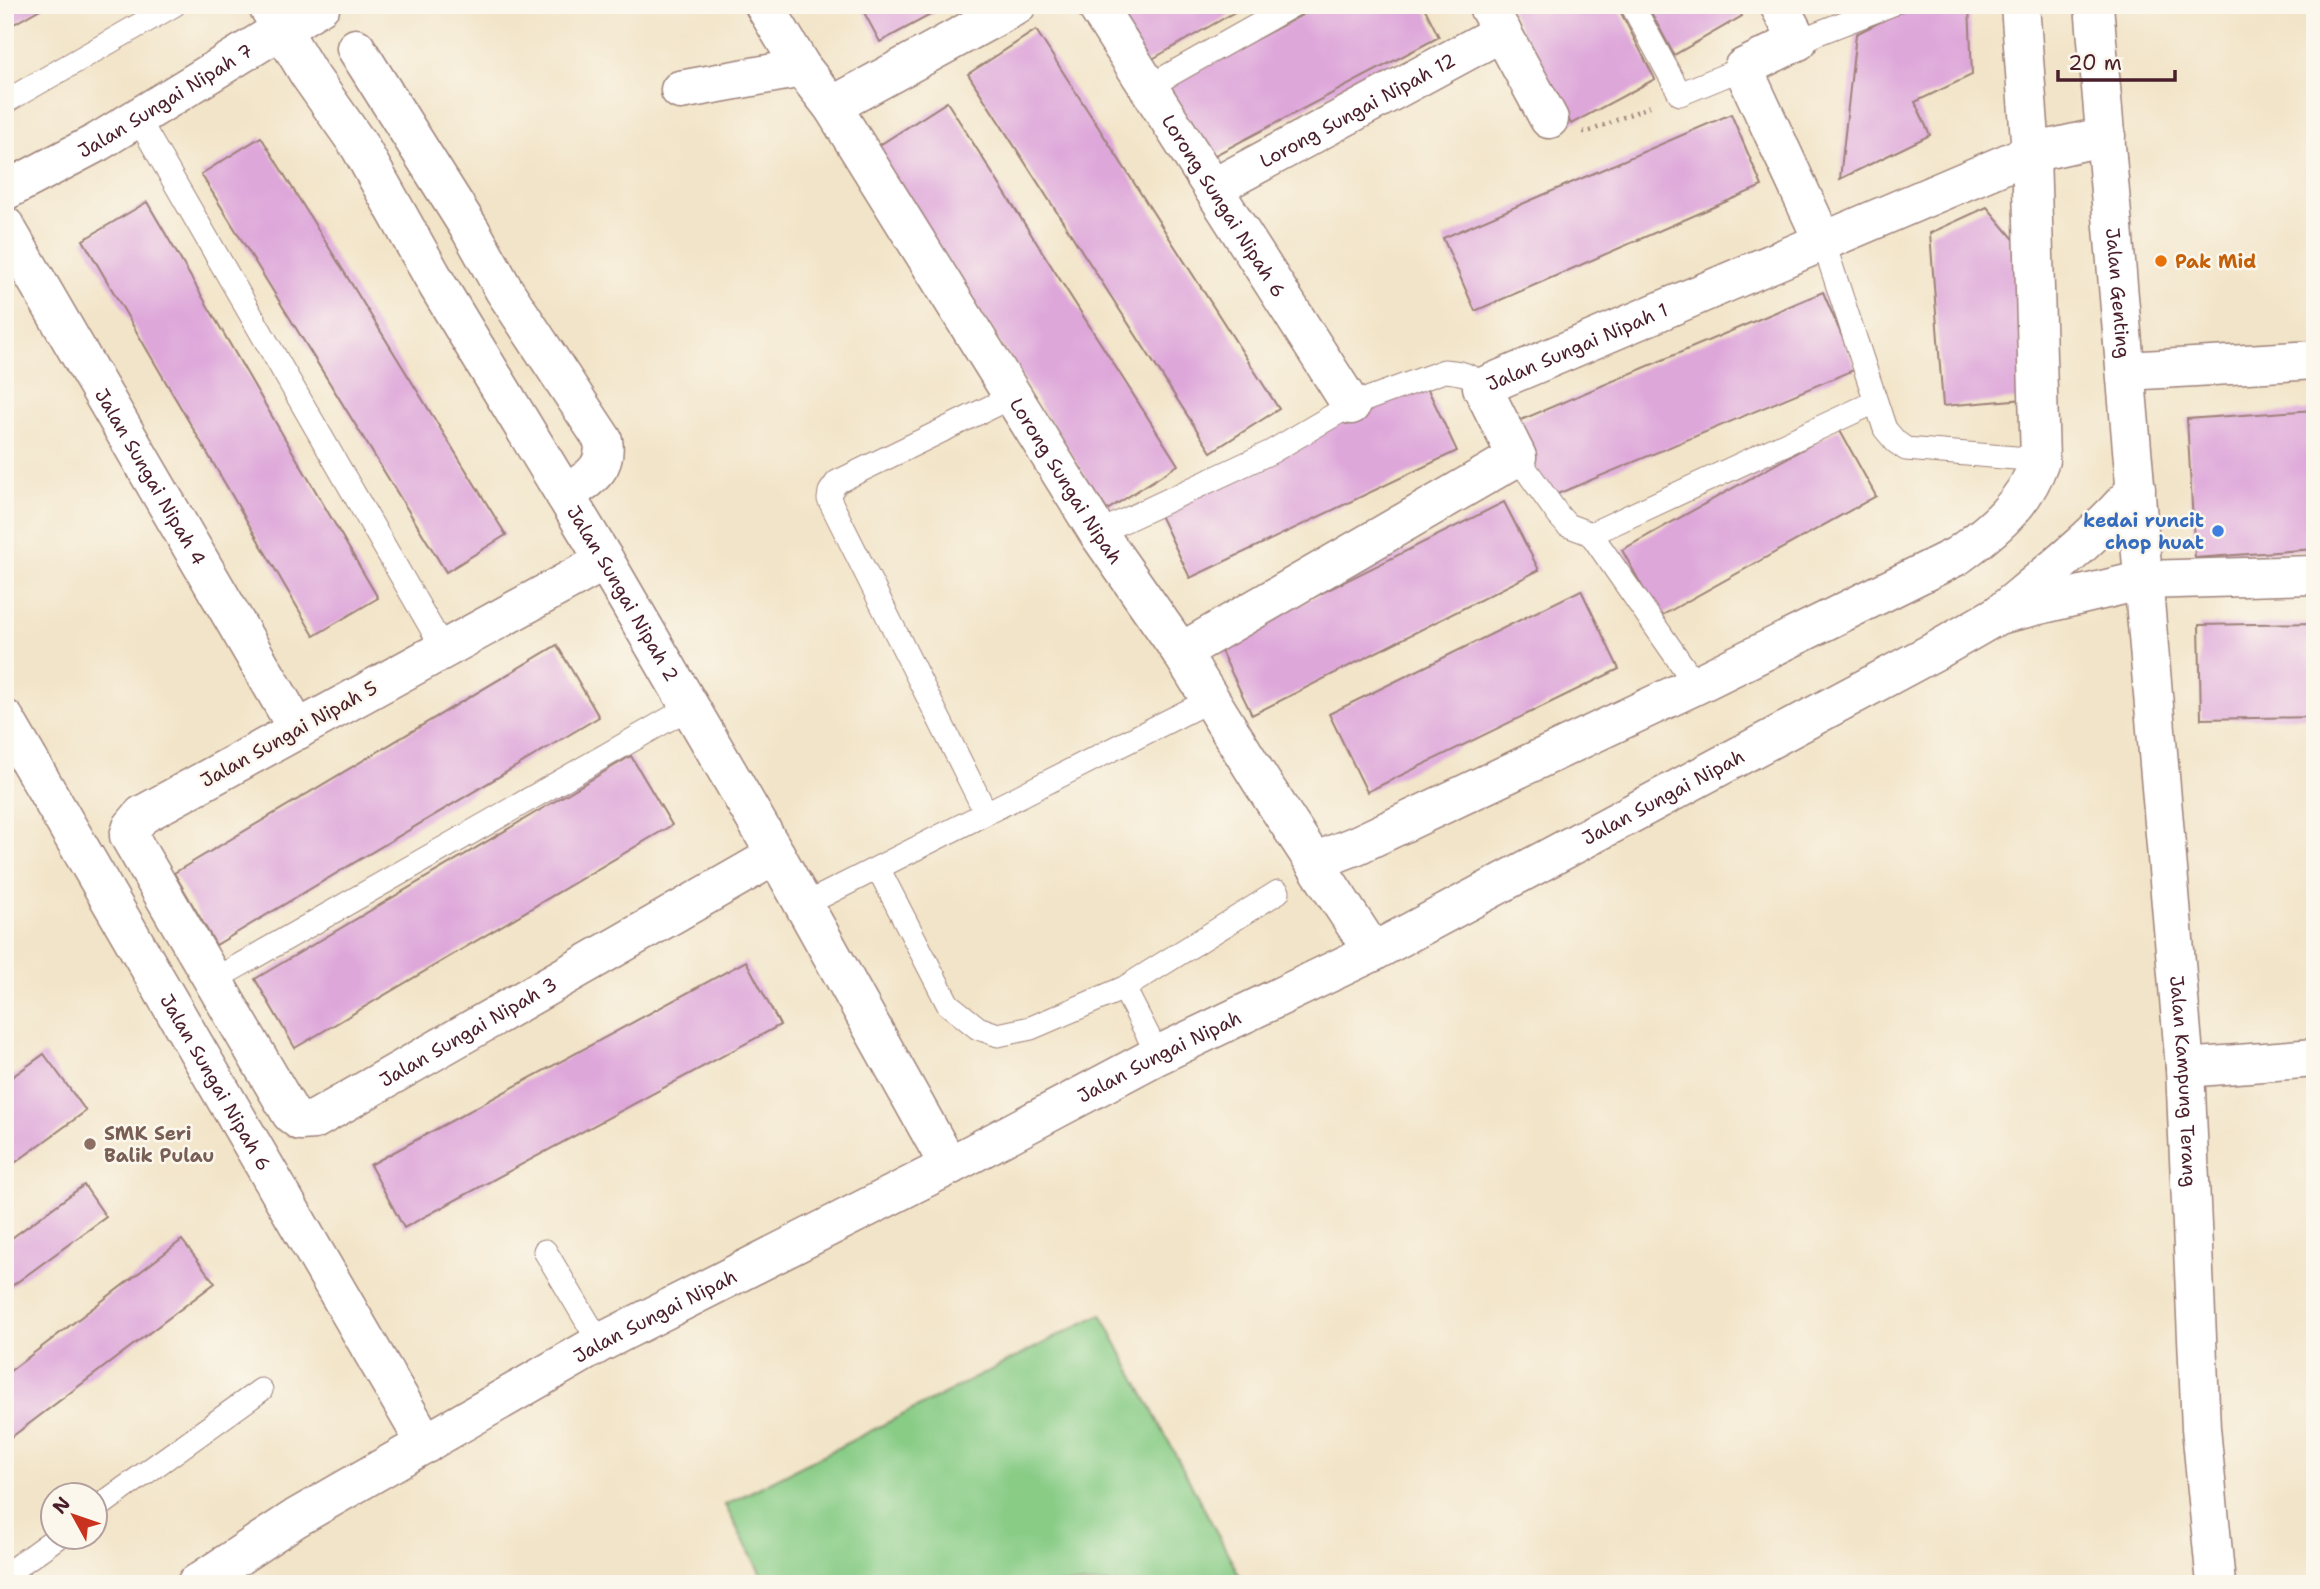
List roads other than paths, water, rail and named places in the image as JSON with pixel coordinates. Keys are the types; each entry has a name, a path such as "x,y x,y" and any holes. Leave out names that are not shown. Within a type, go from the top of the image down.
{"street":[{"name":"Jalan Sungai Nipah 7","path":"5,191 98,142 137,117 274,17 321,5"},
{"name":"Lorong Sungai Nipah","path":"764,5 802,68 832,106 1098,533 1181,652 1373,952"},
{"path":"832,106 1017,5"},
{"name":"Lorong Sungai Nipah 6","path":"1096,5 1351,405"},
{"path":"1779,5 1798,41 1743,68 1823,241"},
{"path":"1314,862 1357,845 1696,685 1956,556 1982,538 2017,503 2032,482 2040,460 2031,153 2020,5"},
{"name":"Jalan Genting","path":"2094,5 2144,580"},
{"name":"Jalan Sungai Nipah 2","path":"274,17 308,73 360,147 438,286 606,561 776,855 949,1166"},
{"path":"1494,19 1549,119"},
{"name":"Lorong Sungai Nipah 12","path":"1213,188 1494,19"},
{"path":"356,48 471,231 504,290 603,440 605,453 597,471 565,495"},
{"path":"680,90 802,68"},
{"name":"Jalan Sungai Nipah 1","path":"1517,457 1482,387 2031,153 2106,136"},
{"name":"Jalan Sungai Nipah 4","path":"5,226 298,730"},
{"path":"2126,371 2315,360"},
{"path":"1181,652 1517,457"},
{"path":"1998,615 2072,555 2113,516 2136,489"},
{"name":"Jalan Sungai Nipah 5","path":"212,981 129,836 132,827 142,815 606,561"},
{"name":"Jalan Sungai Nipah","path":"196,1584 296,1518 600,1343 949,1166 1158,1055 1373,952 1998,615 2144,580 2315,575"},
{"name":"Jalan Kampung Terang","path":"2144,580 2185,1068 2201,1428 2216,1584"},
{"name":"Jalan Sungai Nipah 6","path":"5,719 426,1444"},
{"name":"Jalan Sungai Nipah 3","path":"212,981 291,1114 300,1121 314,1120 776,855"},
{"path":"2185,1068 2315,1058"}],"lane":[{"path":"5,102 174,5"},
{"path":"1148,87 1293,5"},
{"path":"1632,5 1680,94 1743,68"},
{"path":"1798,41 1890,5"},
{"path":"137,117 444,650"},
{"path":"1823,241 1875,402 1885,429 1896,442 1906,449 2040,460"},
{"path":"1098,533 1271,452 1351,405 1444,371 1469,376 1482,387"},
{"path":"986,813 829,499 836,482 1013,396"},
{"path":"1591,534 1875,402"},
{"path":"1517,457 1567,525 1591,534 1696,685"},
{"path":"804,905 1210,700"},
{"path":"212,981 690,707"},
{"path":"878,868 948,1004 978,1028 998,1035 1031,1028 1124,988 1278,892"},
{"path":"1124,988 1158,1055"},
{"path":"545,1251 600,1343"},
{"path":"108,1500 261,1390"},
{"path":"5,1575 39,1550"}],"place":[{"name":"Pak Mid","path":"2161,261"},
{"name":"kedai runcit chop huat","path":"2218,531"},
{"name":"SMK Seri Balik Pulau","path":"90,1144"}]}
